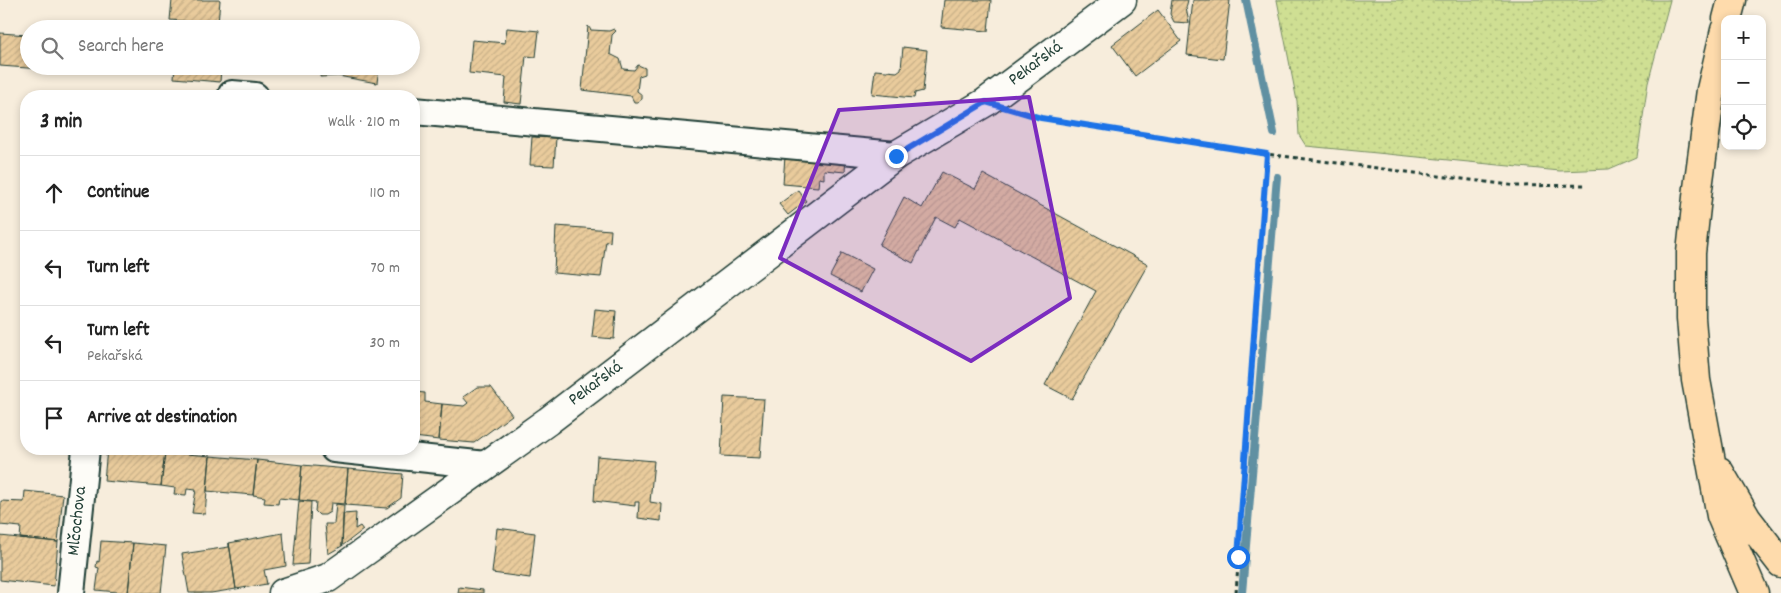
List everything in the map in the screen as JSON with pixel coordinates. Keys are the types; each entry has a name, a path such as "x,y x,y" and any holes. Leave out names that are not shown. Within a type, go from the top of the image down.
{"main road":[{"path":"1728,15 1732,0"},
{"path":"1721,47 1711,90 1691,252 1690,318 1696,380 1721,516 1754,593"},
{"path":"1710,457 1747,519 1781,563"}],"street":[{"name":"Pekařská","path":"283,593 328,578 486,465 896,156 986,102 1122,0"},
{"path":"420,112 896,156"},
{"name":"Mlčochova","path":"71,593 85,455"},
{"path":"391,455 486,465"}],"path":[{"path":"986,102 1041,118 1267,154 1517,186 1587,185"},
{"path":"1236,593 1267,154"}],"highlighted area":[{"path":"1029,97 1070,298 971,361 780,258 839,110"}],"green space":[{"path":"1277,0 1670,0 1648,83 1637,157 1609,169 1560,171 1306,146 1299,135 1297,101"}],"building":[{"path":"172,0 220,0 218,20 170,20"},
{"path":"944,0 991,0 988,31 941,27"},
{"path":"1172,0 1188,0 1186,8 1189,23 1174,22 1170,14"},
{"path":"1193,0 1230,0 1223,59 1187,55"},
{"path":"1158,10 1181,41 1135,76 1112,45"},
{"path":"588,26 591,30 609,31 614,29 616,31 612,35 610,54 620,59 623,69 634,70 638,65 645,68 645,74 639,76 637,91 642,95 642,99 638,102 634,102 631,96 582,90"},
{"path":"507,28 539,31 536,57 526,56 521,104 504,102 506,77 469,73 472,40 505,43"},
{"path":"0,33 20,34 20,67 0,66"},
{"path":"903,47 927,50 923,91 915,93 914,98 872,94 875,70 897,72 901,69"},
{"path":"174,75 220,75 220,82 174,78"},
{"path":"320,75 378,75 377,83 338,76 320,77"},
{"path":"532,137 556,138 554,166 530,165"},
{"path":"785,156 846,158 845,172 824,170 824,179 819,178 818,187 783,184"},
{"path":"942,172 975,189 983,174 1148,264 1072,399 1045,385 1096,291 960,218 955,227 936,217 913,263 879,245 904,197 922,208"},
{"path":"798,190 806,201 788,215 779,204"},
{"path":"556,226 611,230 610,242 606,241 601,277 554,273"},
{"path":"842,253 873,269 861,292 830,276"},
{"path":"595,309 616,311 614,339 592,337"},
{"path":"477,387 491,387 512,415 474,443 439,440 442,404 464,406 468,403 463,397"},
{"path":"420,393 425,393 425,402 442,404 439,440 420,438"},
{"path":"724,397 764,399 760,458 721,456"},
{"path":"106,455 165,455 161,486 104,481"},
{"path":"165,455 210,456 205,514 192,513 196,490 187,489 186,495 174,494 175,488 161,486"},
{"path":"210,456 257,460 253,495 207,491"},
{"path":"597,456 654,461 650,502 662,504 661,521 638,518 639,502 635,502 635,506 594,501"},
{"path":"257,460 302,465 299,500 279,498 278,504 264,503 265,497 253,495"},
{"path":"302,465 348,469 345,504 331,503 330,512 325,515 319,515 315,511 316,502 299,500"},
{"path":"348,469 403,474 401,498 387,508 345,505"},
{"path":"25,491 63,495 58,542 20,538 21,527 0,525 1,501 24,502"},
{"path":"299,501 311,502 308,564 293,565"},
{"path":"336,504 344,505 342,546 328,554 325,524 334,524"},
{"path":"356,513 355,529 360,526 363,530 342,546 343,514"},
{"path":"497,528 535,533 530,578 492,573"},
{"path":"283,533 286,566 264,570 267,584 236,589 229,543"},
{"path":"0,536 58,542 54,586 0,580"},
{"path":"101,541 133,543 128,593 96,590 99,568 96,567 97,561 99,562"},
{"path":"133,543 166,546 161,593 128,593"},
{"path":"229,543 236,589 211,593 189,593 182,554 229,547"},
{"path":"459,587 483,590 483,593 458,593"}],"waterway":[{"path":"1246,0 1274,133"},
{"path":"1242,593 1277,177"}],"route":[{"path":"896,156 986,102 1041,118 1267,154 1238,557"}]}
